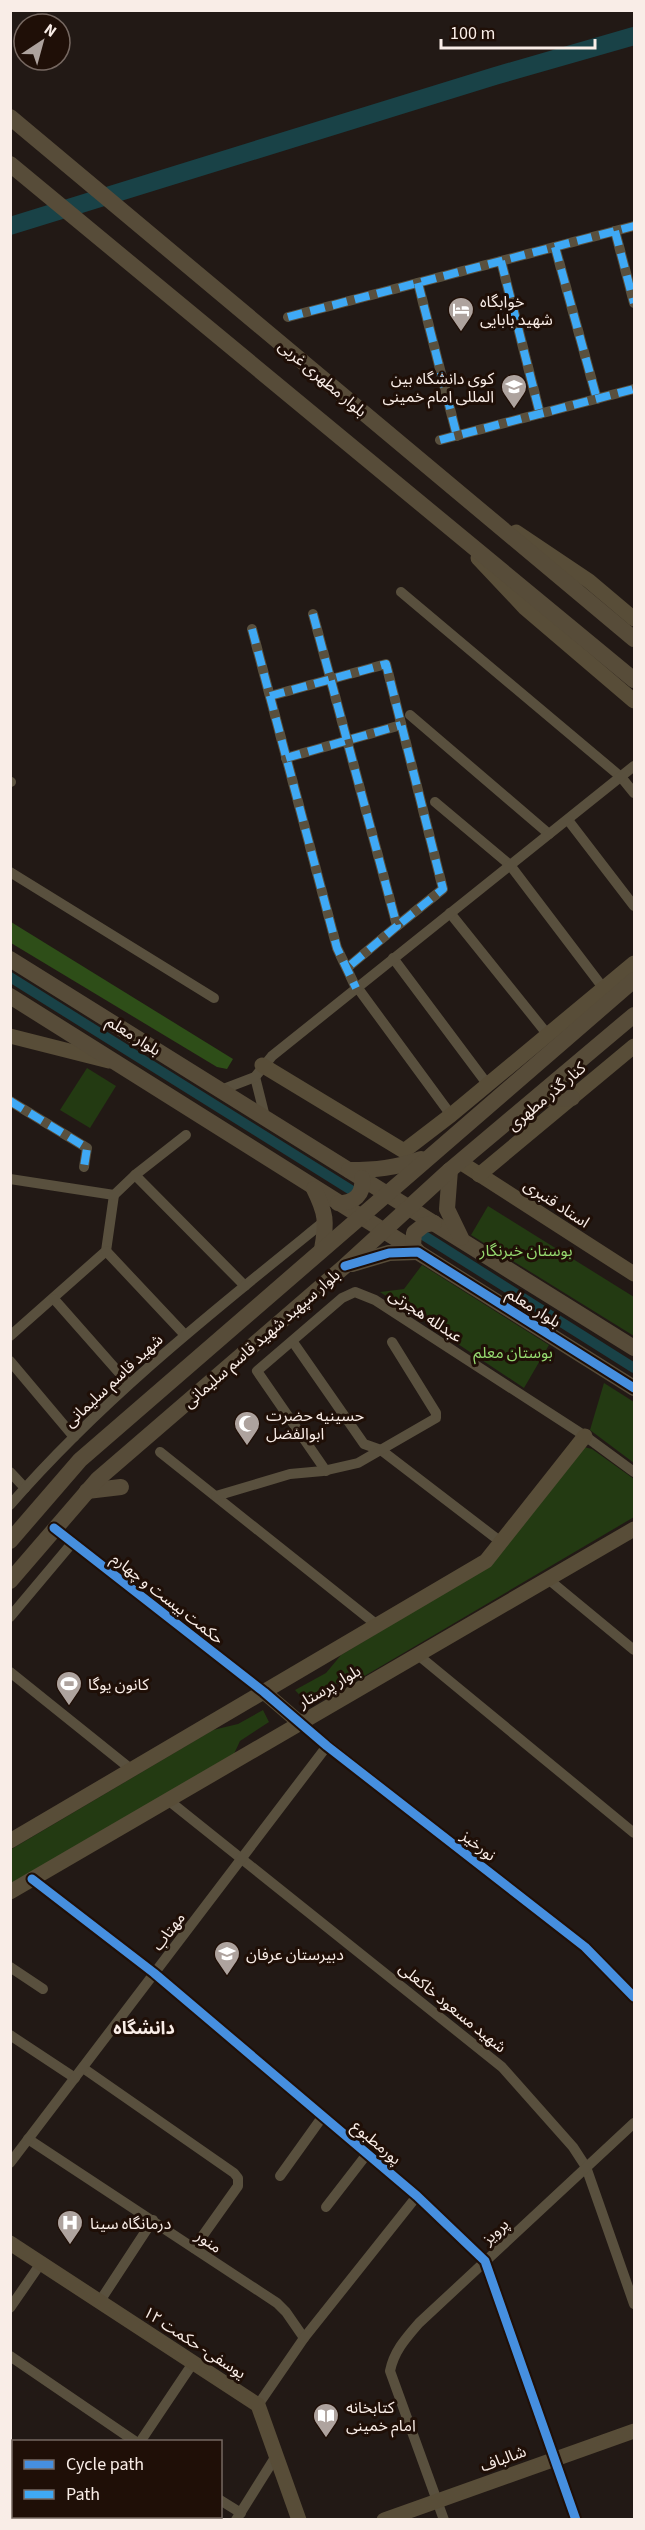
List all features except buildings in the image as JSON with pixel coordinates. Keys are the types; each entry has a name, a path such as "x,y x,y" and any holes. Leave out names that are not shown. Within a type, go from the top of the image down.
{"main road":[{"name":"بلوار مطهری غربی","path":"13,118 634,639"},
{"name":"بلوار مطهری غربی","path":"10,164 441,519 632,694"},
{"name":"بلوار معلم","path":"10,959 634,1348"},
{"name":"بلوار سپهبد شهید قاسم سلیمانی","path":"10,1541 80,1460 434,1154 481,1100 634,980"},
{"name":"بلوار معلم","path":"10,996 634,1388"},
{"name":"بلوار سپهبد شهید قاسم سلیمانی","path":"10,1581 98,1479 345,1266 455,1166 634,1015"},
{"path":"537,1099 572,1098"},
{"path":"338,1203 347,1203 358,1196 362,1187 355,1174 401,1166 434,1154"},
{"path":"455,1166 447,1209 451,1222 463,1241"},
{"path":"314,1188 324,1209 326,1220 322,1249"},
{"path":"418,1252 413,1246 414,1233 420,1227 434,1223"},
{"path":"345,1266 389,1253 418,1252"},
{"path":"87,1491 121,1487"}],"street":[{"path":"288,318 634,226"},
{"path":"615,231 634,303"},
{"path":"555,247 597,399"},
{"path":"501,261 540,414"},
{"path":"418,283 457,436"},
{"path":"440,440 634,390"},
{"path":"471,502 589,581 634,619"},
{"path":"401,592 621,777 634,793"},
{"path":"313,614 397,926"},
{"path":"252,629 337,948 357,988 451,1115"},
{"path":"270,696 386,664 442,889 347,968"},
{"path":"410,715 549,834"},
{"path":"286,758 401,725"},
{"path":"221,1090 259,1071 393,958 634,766"},
{"path":"435,802 510,866 604,989"},
{"path":"568,820 634,906"},
{"path":"10,872 214,998"},
{"path":"450,913 548,1035"},
{"path":"393,958 488,1085"},
{"path":"259,1071 404,1151 451,1115 481,1100 488,1085 634,963"},
{"path":"10,1036 118,1063"},
{"name":"کنار گذر مطهری","path":"480,1175 634,1046"},
{"path":"259,1071 266,1117"},
{"path":"10,1101 87,1148 84,1167"},
{"path":"10,1336 106,1251 114,1195 135,1175 186,1135"},
{"name":"استاد قنبری","path":"455,1166 480,1175 634,1274"},
{"path":"135,1175 245,1286"},
{"path":"10,1179 114,1195"},
{"name":"شهید قاسم سلیمانی","path":"10,1505 74,1437 129,1384 185,1335 326,1220"},
{"path":"106,1251 185,1335"},
{"name":"عبدلله هجرتی","path":"326,1471 257,1371 342,1298 355,1292 365,1294 585,1436 634,1472"},
{"path":"54,1299 129,1384"},
{"path":"293,1342 364,1444 381,1450 501,1542"},
{"path":"216,1496 290,1474 326,1471 358,1463 436,1418 436,1413 392,1342"},
{"path":"10,1361 74,1437"},
{"name":"بلوار پرستار","path":"10,1841 486,1561 585,1436"},
{"path":"160,1452 377,1624"},
{"path":"10,1472 25,1488"},
{"name":"حکمت بیست و چهارم","path":"54,1528 264,1692"},
{"name":"بلوار پرستار","path":"10,1892 634,1529"},
{"path":"10,1617 73,1542"},
{"path":"548,1579 634,1650"},
{"path":"418,1655 634,1833"},
{"path":"10,1672 132,1770"},
{"path":"264,1692 300,1723"},
{"name":"نورخیز","path":"300,1723 585,1947 634,1997"},
{"name":"مهتاب","path":"10,2163 327,1746"},
{"name":"شهید مسعود خاکعلی","path":"168,1800 494,2059 573,2147 586,2168 634,2304"},
{"name":"پورمطبوع","path":"32,1879 154,1973 417,2196 484,2261 576,2520"},
{"path":"10,1967 43,1989"},
{"path":"10,2035 75,2078"},
{"path":"83,2068 238,2178 238,2186 194,2248"},
{"path":"280,2176 323,2116"},
{"name":"پرویز","path":"438,2501 390,2371 400,2345 484,2261 634,2123"},
{"name":"منور","path":"28,2139 277,2303 304,2338"},
{"path":"326,2207 367,2154"},
{"path":"299,2520 258,2405 304,2338 417,2196"},
{"path":"100,2301 153,2220"},
{"name":"یوسفی- حکمت ۱۲","path":"10,2243 258,2405"},
{"path":"10,2308 41,2263"},
{"path":"10,2356 135,2440"},
{"path":"139,2440 194,2363"},
{"name":"شالباف","path":"384,2520 634,2430"},
{"path":"222,2501 238,2516 276,2456"},
{"path":"438,2501 444,2520"}],"green space":[{"path":"11,922 233,1059 227,1069 217,1067 11,943"},
{"path":"87,1068 116,1086 90,1128 60,1110"},
{"name":"بوستان خبرنگار","path":"488,1206 634,1297 634,1336 471,1235"},
{"name":"بوستان معلم","path":"422,1265 549,1345 524,1388 380,1292 404,1289"},
{"path":"604,1383 634,1402 634,1463 590,1430"},
{"path":"584,1447 592,1449 634,1479 634,1517 356,1681 335,1684 305,1701 295,1690 326,1673 341,1655 489,1566"},
{"path":"263,1710 269,1722 240,1741 234,1754 11,1885 10,1850 213,1730 238,1724"}],"waterway":[{"path":"10,226 495,76 634,36"},
{"path":"10,977 351,1190"},
{"path":"423,1235 634,1368"}],"marked path":[{"path":"288,317 634,226"},
{"path":"615,231 634,303"},
{"path":"555,247 597,399"},
{"path":"501,261 540,414"},
{"path":"418,283 457,436"},
{"path":"440,440 634,389"},
{"path":"313,614 397,926 347,968"},
{"path":"252,629 337,948 356,988"},
{"path":"270,696 386,664 443,889 397,926"},
{"path":"286,758 401,725"},
{"path":"10,1101 87,1148 84,1167"}],"cycle path":[{"path":"345,1266 389,1253 418,1252 634,1388"},
{"path":"54,1528 264,1692 327,1746 585,1947 634,1997"},
{"path":"32,1879 154,1973 417,2196 485,2261 576,2520"}],"place":[{"name":"خوابگاه شهید بابایی","path":"461,333"},
{"name":"کوی دانشگاه بین المللی امام خمینی","path":"514,410"},
{"name":"حسینیه حضرت ابوالفضل","path":"247,1447"},
{"name":"کانون یوگا","path":"69,1707"},
{"name":"دبیرستان عرفان","path":"227,1977"},
{"name":"درمانگاه سینا","path":"70,2246"},
{"name":"کتابخانه امام خمینی","path":"326,2439"}],"district":[{"name":"دانشگاه","path":"144,2028"}]}
